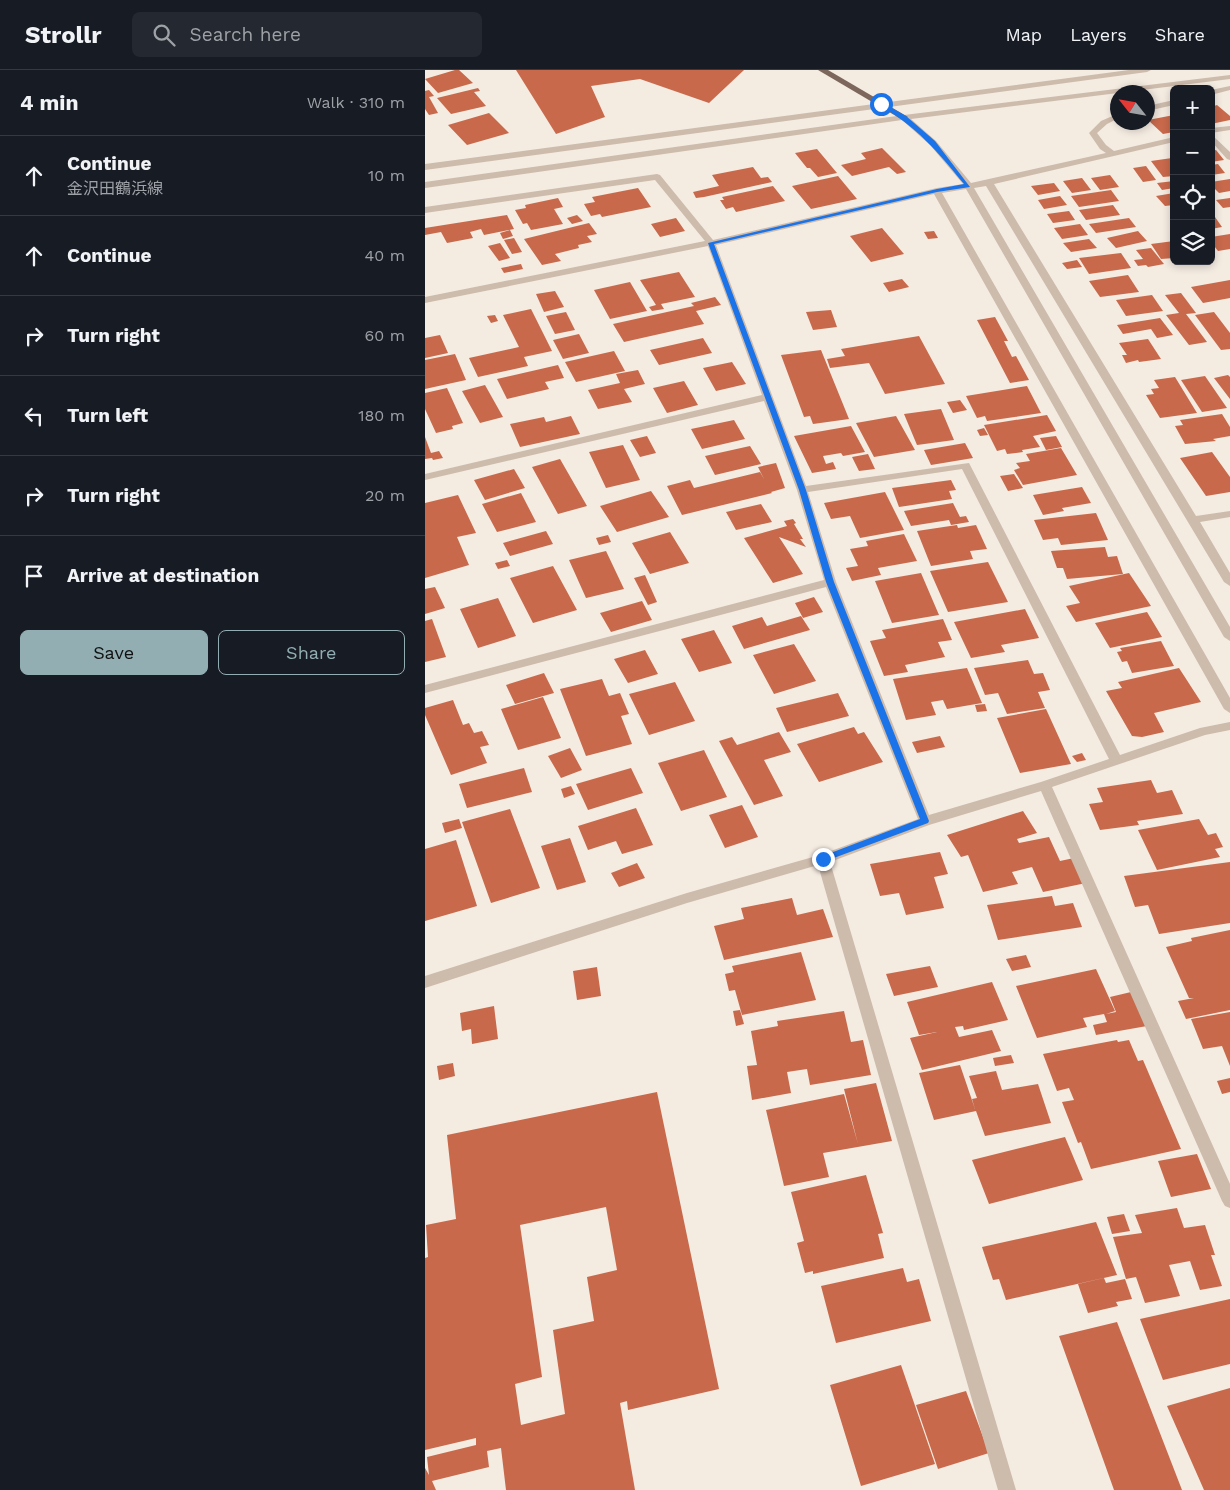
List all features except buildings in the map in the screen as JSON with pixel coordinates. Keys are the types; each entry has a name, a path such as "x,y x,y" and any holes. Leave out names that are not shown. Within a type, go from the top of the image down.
{"main road":[{"path":"822,70 904,117"}],"street":[{"path":"425,157 428,166 881,104 1147,70"},
{"path":"425,185 904,117 1230,78"},
{"path":"1215,92 1230,88"},
{"path":"1155,107 1170,103"},
{"path":"904,117 933,143 968,185 1230,637"},
{"path":"1110,118 1099,125 1093,133 1103,147 1113,154"},
{"path":"1215,130 1230,128"},
{"path":"425,300 711,243 937,191 989,183 1170,140"},
{"path":"1215,140 1230,157"},
{"path":"425,210 657,177 711,243 802,490 830,582 925,821"},
{"path":"989,183 1230,582"},
{"path":"937,191 1230,709"},
{"path":"425,476 767,397"},
{"path":"802,490 965,465 1116,760"},
{"path":"1193,520 1230,514"},
{"path":"425,689 830,582"},
{"path":"425,982 687,898 823,859 925,821 1045,785 1204,731 1230,726"},
{"path":"1045,785 1230,1201"},
{"path":"823,859 1007,1490"}],"route":[{"path":"823,859 925,821 830,582 802,490 711,243 968,185 933,143 904,117 881,104"}]}
